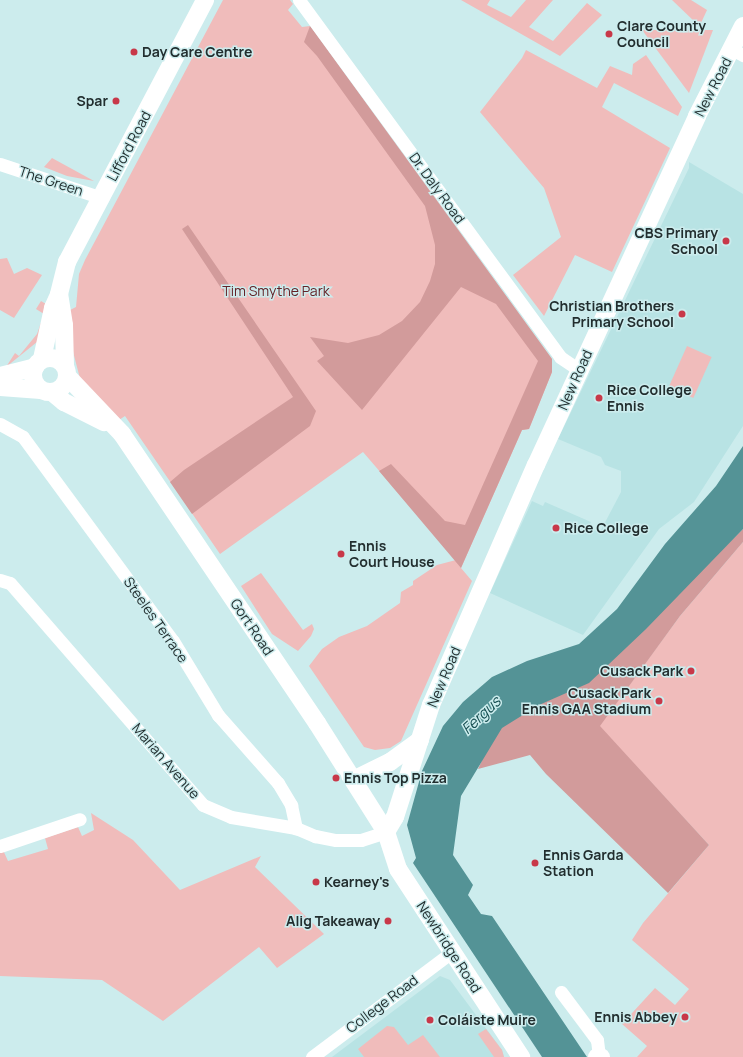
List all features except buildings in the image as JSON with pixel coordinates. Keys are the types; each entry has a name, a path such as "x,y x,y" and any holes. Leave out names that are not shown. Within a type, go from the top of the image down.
{"main road":[{"name":"Lifford Road","path":"38,363 67,262 205,0"},
{"name":"New Road","path":"386,832 395,817 431,705 579,370 697,116 738,52 743,26"},
{"name":"Lifford Road","path":"59,294 64,325 66,371"},
{"path":"0,376 38,363 57,359 66,371 64,385 47,391 0,387"},
{"path":"38,363 34,382 47,391"},
{"name":"Gort Road","path":"66,371 114,427 122,434 355,779 386,832"},
{"name":"Gort Road","path":"47,391 64,402 114,427"},
{"path":"355,779 390,762 420,740"},
{"name":"Newbridge Road","path":"386,832 398,869 521,1057"}],"street":[{"name":"Dr. Daly Road","path":"299,0 560,357 579,370"},
{"name":"The Green","path":"0,164 102,198"},
{"name":"Steeles Terrace","path":"0,424 23,437 174,641 218,715 278,783 291,805 296,828"},
{"name":"Marian Avenue","path":"0,580 10,583 203,805 231,817 296,828 315,836 336,840 361,840 386,832"},
{"path":"0,846 80,819"},
{"name":"College Road","path":"312,1057 452,952"},
{"path":"560,992 597,1040 599,1057"}],"shaded area":[{"path":"310,26 552,359 552,372 529,429 522,430 461,568 379,471 391,464 445,521 465,525 538,361 496,304 461,287 362,410 317,361 324,356 310,337 348,343 379,335 402,321 420,302 430,281 435,264 435,245 425,206 317,56 304,42"},
{"name":"Christian Brothers Primary School","path":"689,162 743,194 743,426 694,502 659,529 583,635 490,593 532,501 543,506 545,502 591,522 589,527 600,532 621,492 621,471 605,465 601,457 558,439 689,168"},
{"path":"188,225 316,411 310,426 192,514 170,482 184,470 293,397 182,229"},
{"path":"743,529 743,542 680,616 600,726 709,845 668,893 546,774 530,755 478,769 499,724 713,558"},
{"name":"Coláiste Muire","path":"440,976 450,980 502,1050 504,1057 332,1057"}],"green space":[{"name":"Tim Smythe Park","path":"223,0 290,0 293,4 288,10 302,27 310,26 552,359 552,372 529,429 522,430 461,568 472,581 401,741 390,748 375,750 364,747 309,666 322,649 339,637 367,626 400,603 401,592 413,585 413,581 437,565 456,560 363,452 220,554 125,416 119,420 82,386 72,348 70,310 76,307 79,274 85,260"},
{"path":"461,0 490,0 487,5 511,17 526,0 553,0 529,27 553,41 587,3 602,15 560,56"},
{"path":"672,0 691,0 707,10 701,23 696,23"},
{"path":"642,30 713,30 689,93"},
{"path":"526,50 597,88 610,66 632,75 633,64 646,55 682,107 678,116 614,83 602,107 670,148 612,272 575,255 544,316 513,275 561,237 544,188 480,112 522,58"},
{"path":"52,158 94,181 67,176 44,167"},
{"path":"7,258 14,274 27,268 42,275 14,318 0,310 0,259"},
{"path":"41,301 46,304 44,314 36,309"},
{"path":"43,317 37,342 6,367 15,353 19,356 37,334"},
{"path":"687,346 712,357 693,398 669,387"},
{"path":"743,542 743,1057 637,1057 647,1046 622,1024 655,988 675,1005 689,989 632,940 643,923 709,845 599,726 680,616"},
{"path":"261,573 303,630 312,624 314,629 311,636 298,651 272,634 241,586"},
{"path":"91,813 133,840 180,890 261,856 255,867 324,934 277,968 259,947 163,1021 102,980 0,976 0,850 3,850 8,861 48,849 45,838 78,827 82,836 94,830"},
{"path":"387,1026 394,1027 408,1045 423,1035 440,1057 364,1057 358,1049"},
{"path":"486,1029 502,1050 504,1057 494,1057 478,1034"}],"water":[{"name":"Fergus","path":"743,446 743,529 646,629 589,683 539,705 502,728 461,796 453,855 473,885 468,895 481,914 492,916 587,1057 542,1057 413,863 416,858 407,825 422,771 443,726 463,702 492,677 527,661 579,644 617,609 665,544 716,486"}],"place":[{"name":"Clare County Council","path":"609,34"},
{"name":"Day Care Centre","path":"134,52"},
{"name":"Spar","path":"116,101"},
{"name":"CBS Primary School","path":"726,241"},
{"name":"Christian Brothers Primary School","path":"682,314"},
{"name":"Rice College Ennis","path":"599,398"},
{"name":"Rice College","path":"556,528"},
{"name":"Ennis Court House","path":"341,554"},
{"name":"Cusack Park","path":"691,671"},
{"name":"Cusack Park Ennis GAA Stadium","path":"659,701"},
{"name":"Ennis Top Pizza","path":"336,778"},
{"name":"Ennis Garda Station","path":"535,863"},
{"name":"Kearney's","path":"316,882"},
{"name":"Alig Takeaway","path":"388,921"},
{"name":"Ennis Abbey","path":"685,1017"},
{"name":"Coláiste Muire","path":"430,1020"}]}
